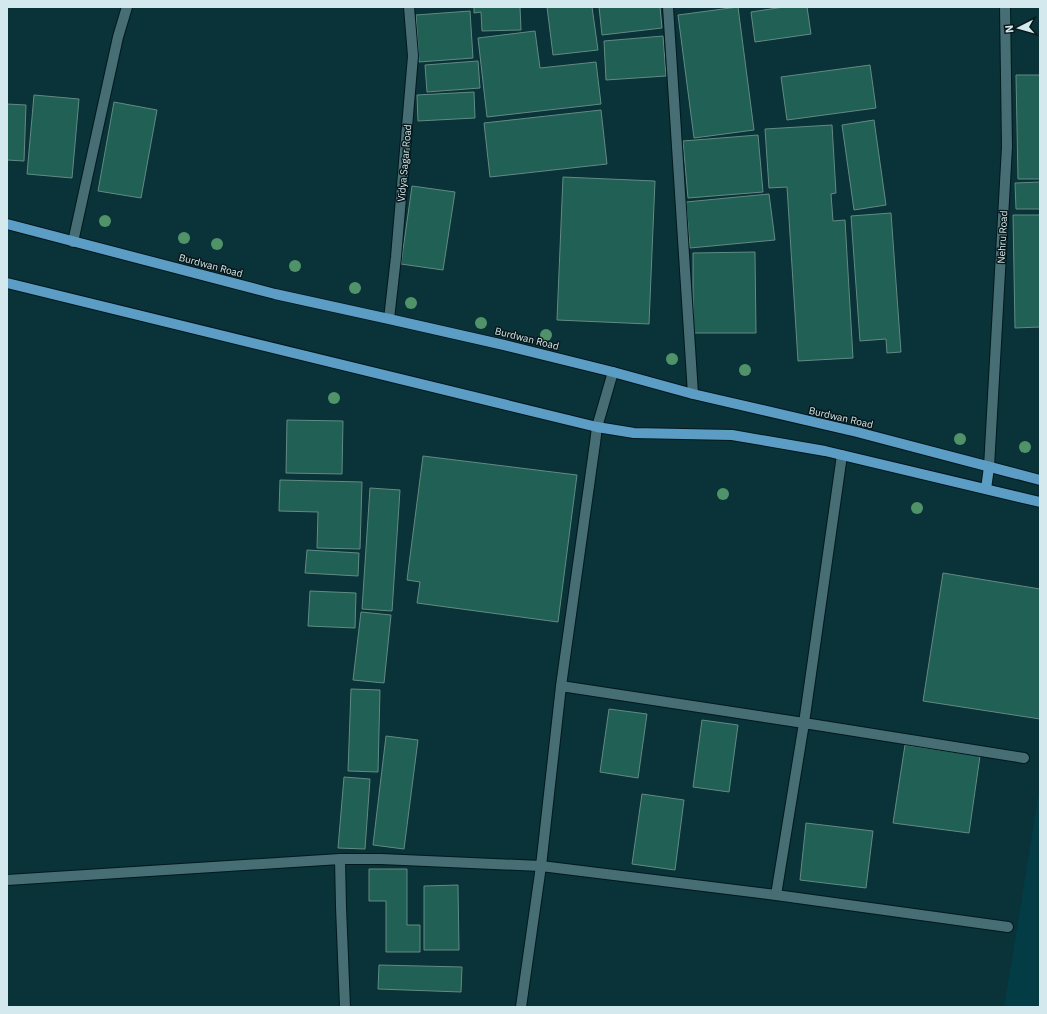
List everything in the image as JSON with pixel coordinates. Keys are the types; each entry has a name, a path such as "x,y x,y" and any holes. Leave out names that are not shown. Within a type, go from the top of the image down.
{"main road":[{"name":"Burdwan Road","path":"7,224 275,294 390,318 504,345 614,372 693,394 857,432 1040,480"},
{"path":"7,283 597,426 634,433 732,435 842,454 1040,502"},
{"path":"986,489 989,467"}],"street":[{"path":"73,242 118,37 128,7"},
{"name":"Vidya Sagar Road","path":"390,318 413,56 409,7"},
{"path":"668,7 693,394"},
{"name":"Nehru Road","path":"989,467 1007,147 1005,7"},
{"path":"521,1007 541,866 561,686 597,426 614,372"},
{"path":"776,894 804,723 842,454"},
{"path":"561,686 1024,758"},
{"path":"340,859 340,907 344,1007"},
{"path":"7,880 340,859 381,859 541,866 776,894 1008,927"}],"shaded area":[{"path":"1040,784 1040,1007 1004,1007 1015,941"}],"building":[{"path":"474,7 520,7 521,30 482,31 481,12 474,13"},
{"path":"547,7 592,7 598,50 553,55"},
{"path":"599,7 660,7 662,28 602,35"},
{"path":"738,7 754,130 694,138 678,15"},
{"path":"784,7 807,7 811,34 755,42 751,12"},
{"path":"470,11 473,58 419,62 416,15"},
{"path":"535,31 540,68 596,62 601,104 487,117 478,38"},
{"path":"663,36 666,76 606,80 604,41"},
{"path":"478,61 480,88 427,92 425,65"},
{"path":"870,65 876,108 787,120 781,77"},
{"path":"1016,75 1040,75 1040,179 1018,179"},
{"path":"474,92 475,118 418,121 417,95"},
{"path":"34,95 79,99 72,178 27,174"},
{"path":"114,102 157,110 141,198 98,191"},
{"path":"7,104 26,105 24,161 7,160"},
{"path":"601,110 607,164 490,177 484,123"},
{"path":"874,120 886,205 854,210 842,125"},
{"path":"832,125 836,193 831,194 833,221 845,220 853,358 798,361 787,187 769,188 765,129"},
{"path":"758,135 763,192 688,198 683,141"},
{"path":"563,177 655,181 649,324 557,320"},
{"path":"1040,182 1040,209 1016,209 1015,183"},
{"path":"412,186 455,192 443,270 401,264"},
{"path":"769,194 775,240 690,248 686,202"},
{"path":"891,213 901,352 887,353 886,339 860,341 851,216"},
{"path":"1013,215 1040,215 1040,327 1015,328"},
{"path":"755,252 756,333 693,333 693,253"},
{"path":"287,420 343,421 342,474 286,473"},
{"path":"423,456 577,475 558,622 417,603 420,582 407,580"},
{"path":"280,480 362,482 360,549 317,548 318,512 279,511"},
{"path":"370,488 400,490 392,611 362,609"},
{"path":"307,550 359,553 358,576 305,573"},
{"path":"943,573 1040,589 1040,719 923,701"},
{"path":"310,591 356,593 355,628 308,626"},
{"path":"361,612 391,615 384,683 353,680"},
{"path":"351,689 380,690 378,772 348,771"},
{"path":"609,709 647,714 638,778 600,772"},
{"path":"702,720 738,725 729,792 693,787"},
{"path":"386,736 418,740 404,849 373,845"},
{"path":"905,745 980,756 969,833 893,823"},
{"path":"344,777 370,779 365,849 338,848"},
{"path":"642,794 684,800 675,870 632,864"},
{"path":"806,823 873,831 866,888 800,880"},
{"path":"369,869 407,869 407,925 420,925 420,952 386,952 386,901 369,901"},
{"path":"458,885 459,950 424,950 424,886"},
{"path":"379,965 462,967 461,992 378,989"}]}
